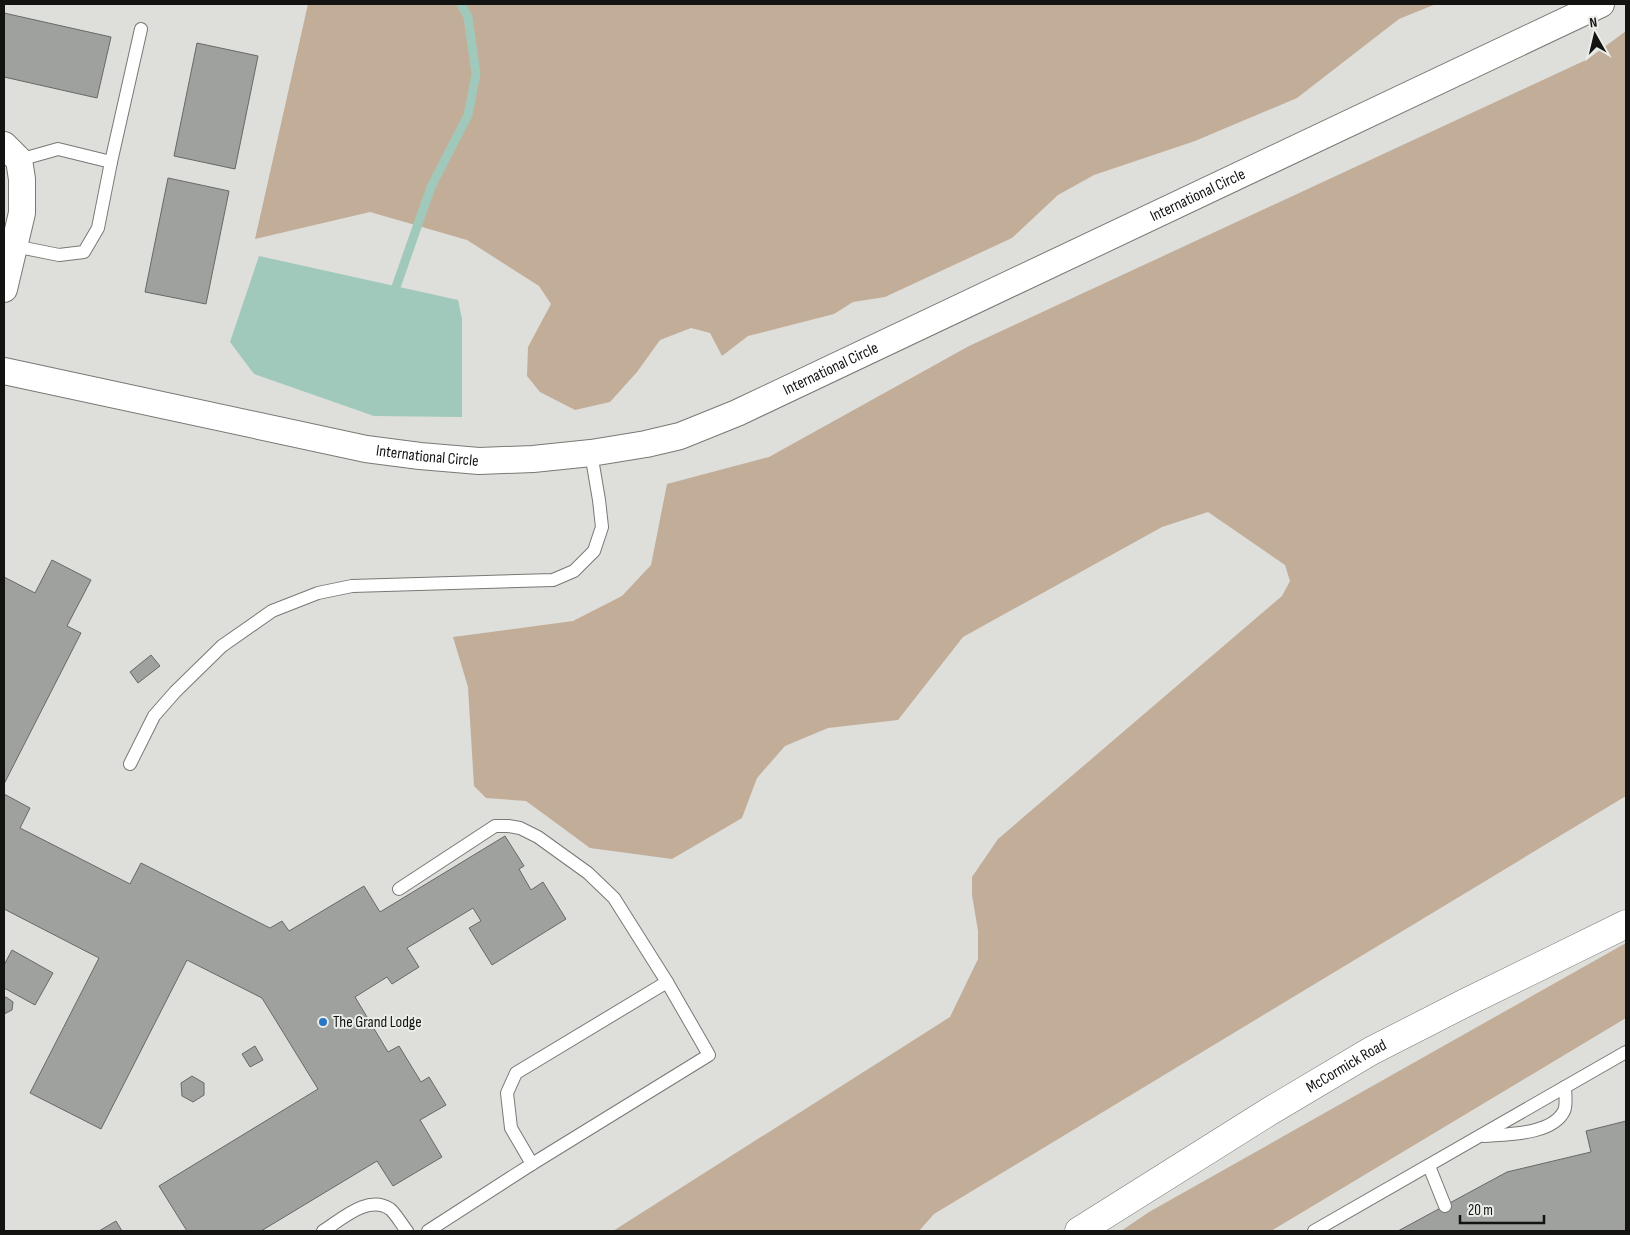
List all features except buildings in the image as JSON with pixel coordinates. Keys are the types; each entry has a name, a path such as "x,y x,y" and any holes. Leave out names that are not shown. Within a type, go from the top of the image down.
{"main road":[{"name":"McCormick Road","path":"1079,1231 1262,1116 1371,1051 1465,1002 1626,924"}],"street":[{"name":"International Circle","path":"4,371 366,449 411,455 479,461 533,459 591,453 646,444 680,436 737,413 1602,4"},
{"path":"4,289 22,213 22,179 11,152"}],"lane":[{"path":"14,246 59,255 84,252 98,228 141,29"},
{"path":"11,152 58,149 111,162"},
{"path":"130,764 154,716 176,692 222,646 272,611 318,593 352,586 553,580 574,571 594,551 602,527 591,453"},
{"path":"398,888 495,826 520,828 538,837 588,873 614,898 667,982 709,1055 532,1164 428,1231"},
{"path":"532,1164 511,1128 507,1093 516,1073 667,982"},
{"path":"1314,1231 1626,1052"},
{"path":"1479,1137 1519,1133 1544,1128 1558,1119 1565,1109 1565,1087"},
{"path":"1429,1166 1445,1206"},
{"path":"323,1231 359,1208 373,1204 390,1210 406,1231"}],"shaded area":[{"path":"308,4 1436,4 1399,19 1297,98 1195,141 1094,175 1058,195 1012,238 885,297 853,302 834,314 748,336 722,356 710,333 691,328 660,340 637,372 610,402 575,410 540,392 527,376 528,347 551,304 539,286 467,240 370,212 255,239"},
{"path":"1626,31 1626,796 934,1214 919,1231 613,1231 950,1017 978,959 978,931 972,895 972,877 998,839 1282,596 1290,581 1285,565 1208,512 1162,527 963,637 898,720 828,728 785,746 757,778 742,818 672,859 590,848 526,801 486,798 474,786 468,687 453,637 573,621 622,596 651,565 667,484 769,457 969,346 1588,59"},
{"path":"259,256 458,300 462,319 462,417 374,416 254,374 230,342"},
{"path":"1626,943 1626,1018 1271,1231 1121,1231 1149,1212"}],"waterway":[{"path":"396,287 431,187 468,115 476,74 468,17 461,4"}],"place":[{"name":"The Grand Lodge","path":"323,1022"}]}
